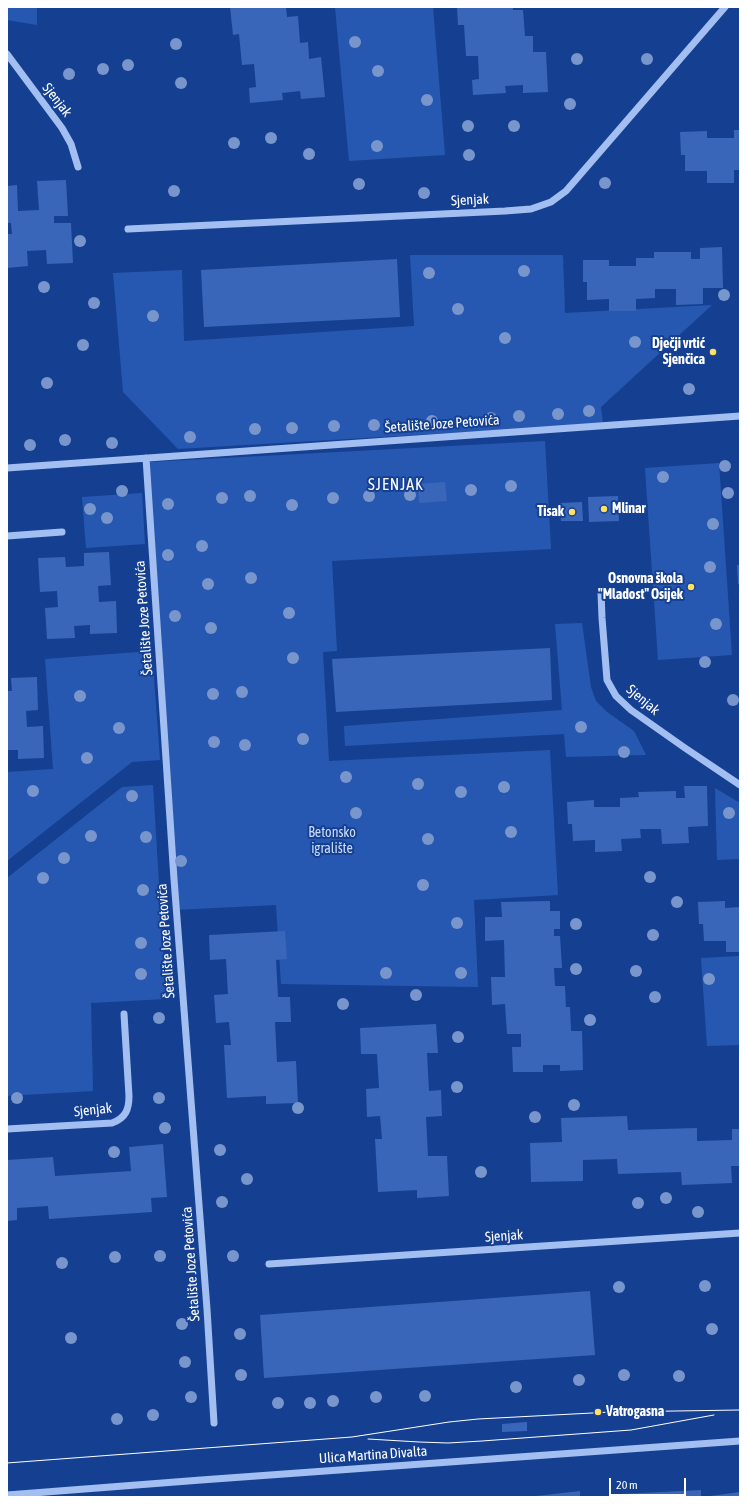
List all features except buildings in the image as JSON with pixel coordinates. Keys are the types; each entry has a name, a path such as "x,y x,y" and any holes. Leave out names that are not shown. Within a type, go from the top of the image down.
{"street":[{"name":"Sjenjak","path":"128,229 505,211 531,208 551,202 566,191 725,7"},
{"name":"Sjenjak","path":"7,54 62,128 71,144 78,167"},
{"name":"Šetalište Joze Petovića","path":"7,468 740,416"},
{"name":"Šetalište Joze Petovića","path":"146,458 175,899 207,1309 214,1423"},
{"path":"7,536 62,532"},
{"name":"Sjenjak","path":"601,592 607,680 616,696 631,710 740,785"},
{"name":"Sjenjak","path":"7,1129 112,1122 120,1120 126,1115 129,1105 129,1096 124,1014"},
{"name":"Sjenjak","path":"269,1264 740,1233"},
{"name":"Ulica Martina Divalta","path":"7,1495 740,1441"}],"green space":[{"path":"7,7 37,7 37,25 7,20"},
{"path":"335,7 433,7 445,155 349,161"},
{"path":"410,255 563,255 565,313 712,305 601,407 603,424 178,449 123,392 113,273 182,270 184,341 414,326"},
{"name":"Betonsko igralište","path":"545,441 551,549 332,561 337,651 323,652 329,761 550,750 558,895 474,900 478,987 281,984 276,905 174,910 149,462"},
{"path":"719,463 732,655 658,660 645,468"},
{"path":"142,493 145,544 86,548 82,497"},
{"path":"582,623 591,687 596,701 607,712 634,731 646,755 566,757 564,734 345,746 344,726 562,710 555,624"},
{"path":"152,651 160,760 132,762 7,861 7,772 53,769 45,659"},
{"path":"153,785 166,999 91,1003 93,1091 7,1096 7,878 122,787"},
{"path":"715,788 740,803 740,859 717,860"},
{"path":"740,956 740,1045 707,1046 701,958"}],"tram line":[{"path":"7,1463 352,1437 478,1419 611,1412 740,1410"},
{"path":"368,1439 448,1443 482,1441 631,1430 714,1415"}],"place":[{"name":"Dječji vrtić Sjenčica","path":"713,352"},
{"name":"Mlinar","path":"604,509"},
{"name":"Tisak","path":"572,512"},
{"name":"Osnovna škola ''Mladost'' Osijek","path":"691,587"},
{"name":"Vatrogasna","path":"598,1412"}],"district":[{"name":"SJENJAK","path":"396,485"}]}
